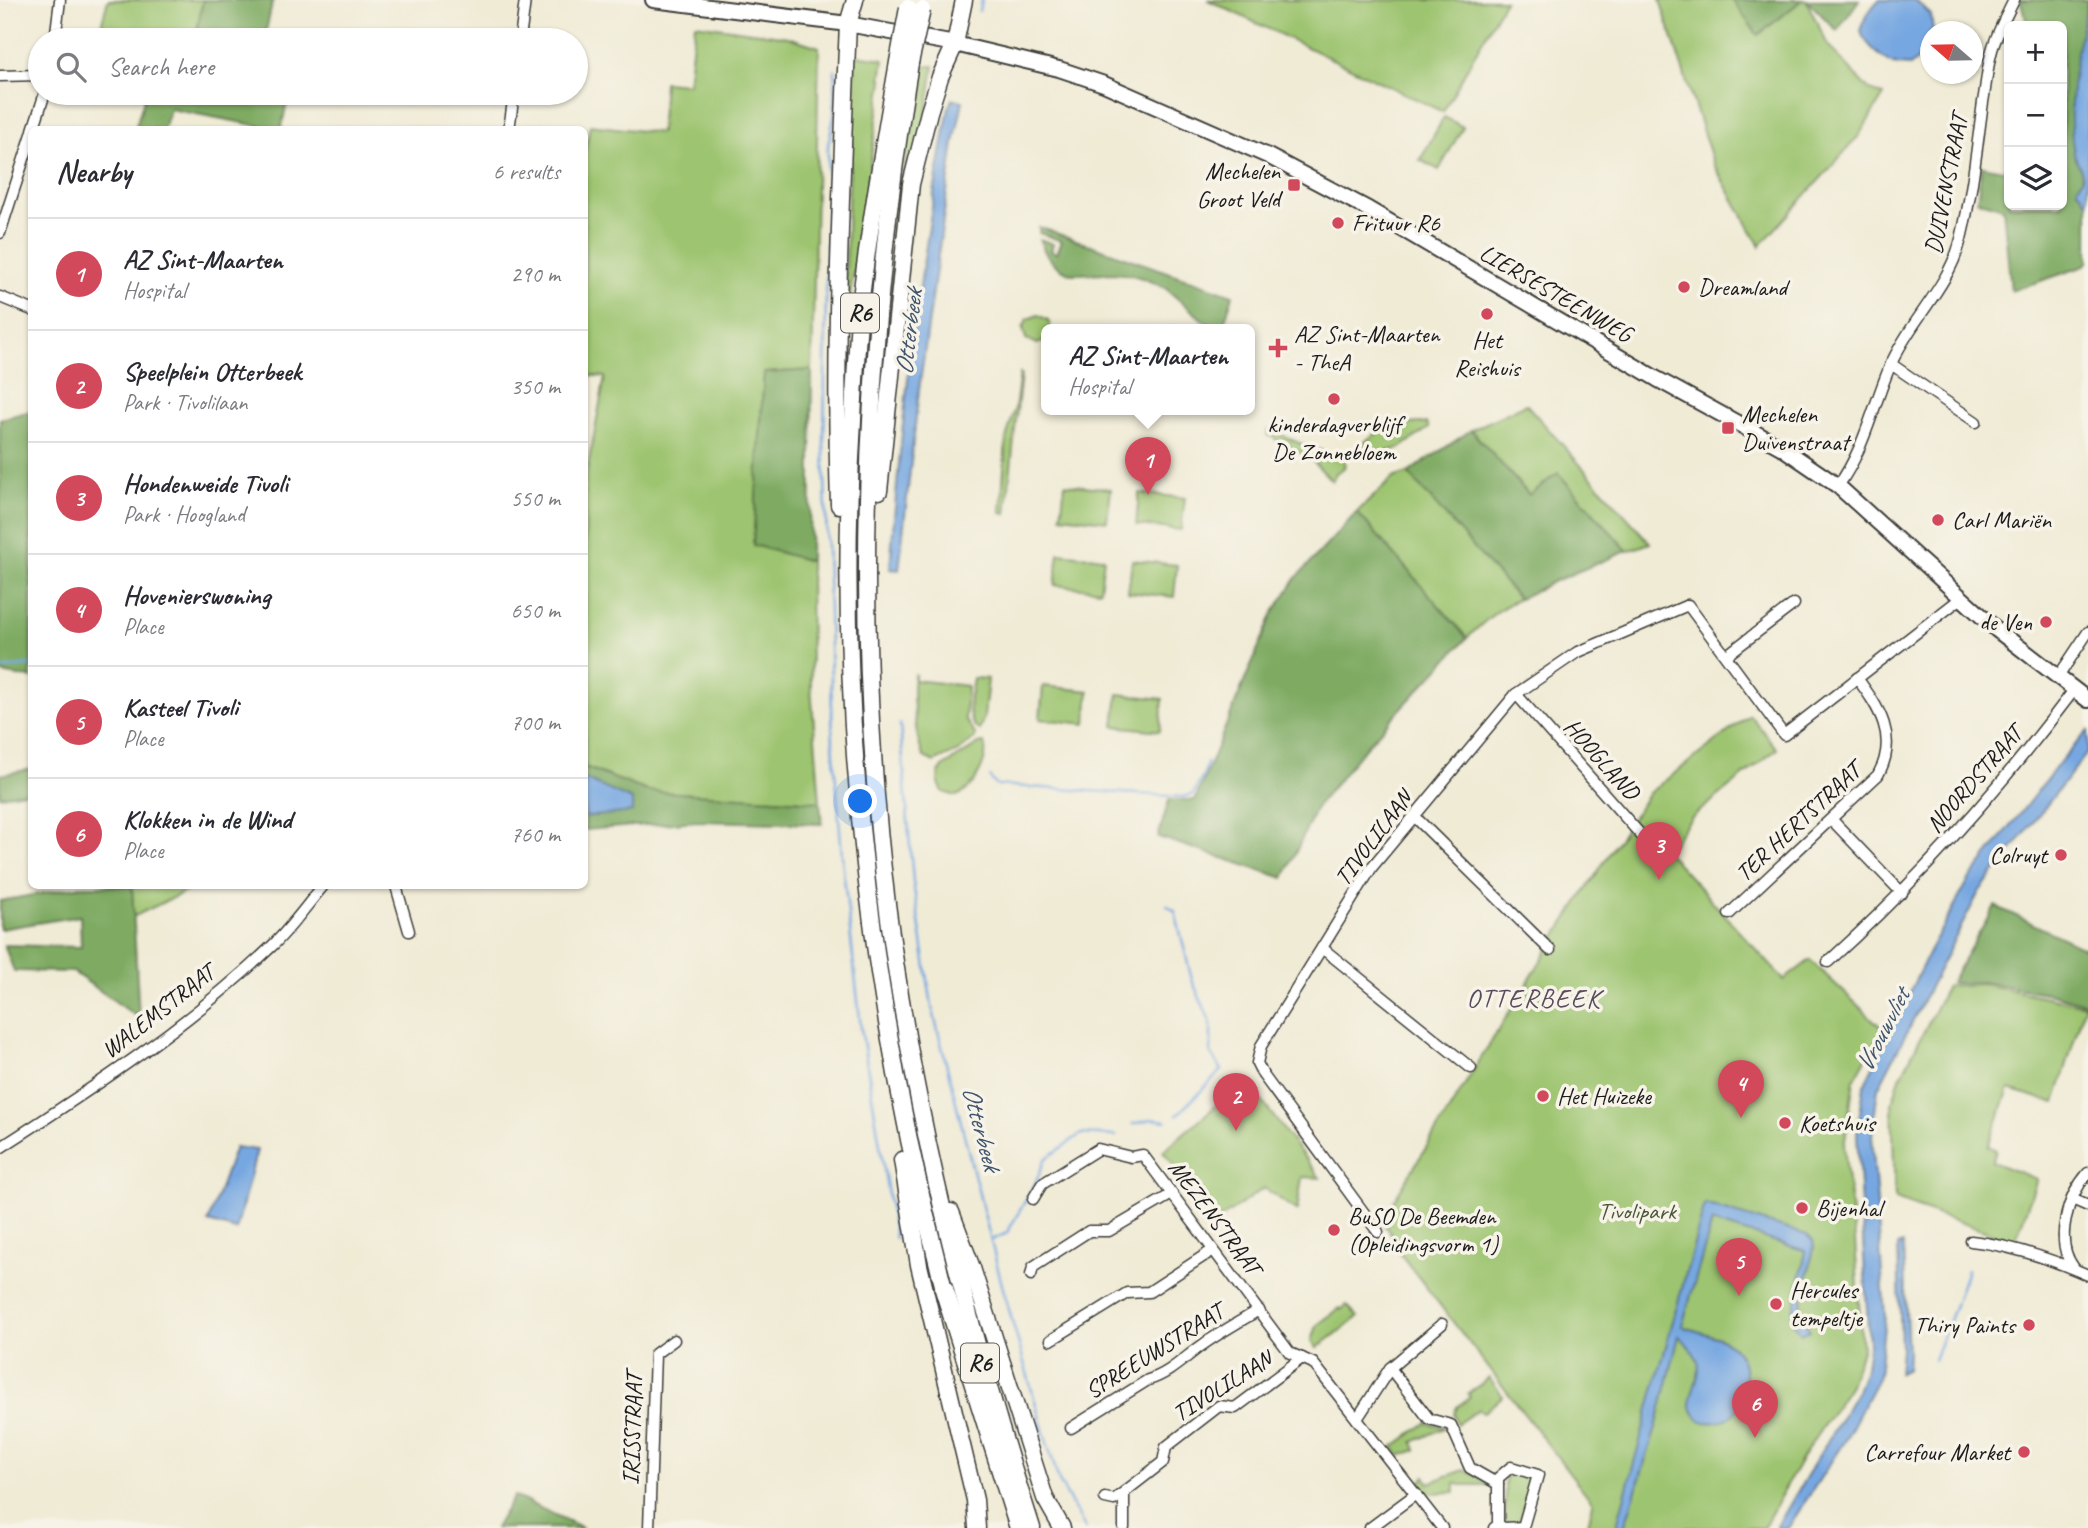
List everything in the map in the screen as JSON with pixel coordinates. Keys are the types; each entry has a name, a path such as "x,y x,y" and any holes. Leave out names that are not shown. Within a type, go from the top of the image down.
{"highway":[{"path":"848,565 841,542 838,454 841,219 848,24 855,0"},
{"path":"867,564 874,553 911,184 940,77 955,44 964,0"},
{"name":"R6","path":"916,4 862,292 850,469 848,565 851,708 858,817 871,929 902,1113 919,1193 944,1289 1019,1528"},
{"name":"R6","path":"904,63 888,211 871,425 867,564 870,686 887,903 911,1055 939,1196 979,1357 1032,1528"},
{"path":"902,1113 898,1132 910,1216 919,1265 975,1500 977,1528"},
{"path":"939,1196 955,1216 1045,1498 1062,1528"}],"main road":[{"path":"653,0 848,24"},
{"name":"LIERSESTEENWEG","path":"848,24 937,39 1059,69 1104,84 1268,156 1368,209 1657,379 1781,447 1838,486 1960,599 2006,638 2088,700"}],"street":[{"path":"56,28 60,0"},
{"path":"522,28 525,0"},
{"name":"DUIVENSTRAAT","path":"1838,486 1850,470 1864,441 1891,364 1952,267 1960,241 1991,53 2014,0"},
{"path":"0,76 28,75"},
{"path":"34,126 40,105"},
{"path":"510,126 512,105"},
{"path":"0,233 28,145"},
{"path":"0,297 28,308"},
{"path":"1891,364 1976,422"},
{"name":"TIVOLILAAN","path":"1378,1232 1263,1075 1257,1063 1261,1046 1372,867 1516,695 1576,653 1688,605 1784,735 1960,599"},
{"path":"1727,655 1794,604"},
{"path":"2058,677 2088,632"},
{"name":"TER HERTSTRAAT","path":"1728,914 1878,775 1886,758 1887,746 1881,713 1857,678"},
{"name":"NOORDSTRAAT","path":"1828,962 1902,893 2026,753 2074,690"},
{"name":"HOOGLAND","path":"1516,695 1656,852"},
{"path":"1414,816 1550,950"},
{"path":"1832,820 1902,893"},
{"name":"WALEMSTRAAT","path":"0,1148 73,1102 156,1043 272,946 320,889"},
{"path":"397,889 409,931"},
{"path":"1322,948 1471,1068"},
{"name":"MEZENSTRAAT","path":"1033,1199 1042,1184 1098,1149 1131,1157 1143,1155 1290,1353 1313,1363 1357,1419"},
{"path":"2074,1268 2069,1260 2065,1236 2067,1214 2072,1199 2088,1173"},
{"path":"1031,1275 1033,1267 1089,1231 1109,1231 1172,1194"},
{"path":"2072,1199 2088,1206"},
{"path":"1971,1241 1994,1243 2074,1268 2088,1275"},
{"path":"1051,1340 1127,1293 1149,1292 1213,1250"},
{"name":"SPREEUWSTRAAT","path":"1071,1428 1148,1380 1158,1377 1259,1310"},
{"path":"1442,1324 1390,1368 1357,1419 1442,1528"},
{"name":"IRISSTRAAT","path":"649,1528 655,1354 674,1340"},
{"name":"TIVOLILAAN","path":"1105,1498 1114,1500 1163,1462 1166,1447 1219,1406 1235,1408 1302,1358"},
{"path":"1390,1368 1429,1419 1451,1425 1470,1468 1498,1484"},
{"path":"1511,1468 1538,1475 1523,1527 1496,1526 1498,1478 1511,1468"},
{"path":"1124,1493 1124,1528"},
{"path":"1370,1528 1416,1494"}],"green space":[{"path":"108,0 203,0 197,28 100,28"},
{"path":"203,0 273,0 267,28 197,28"},
{"path":"1208,0 1505,0 1443,112"},
{"path":"1660,0 1732,0 1758,35 1802,0 1806,0 1828,45 1869,90 1884,95 1858,137 1760,246 1714,165"},
{"path":"1732,0 1802,0 1758,35"},
{"path":"1807,0 1859,0 1837,31"},
{"path":"2020,0 2088,0 2074,76 2071,114 2074,153 2083,178 2077,188 2088,203 2088,262 2082,267 2011,291 2003,208 1977,200 1982,166 2004,170 2004,210 2067,210 2067,21 2026,21"},
{"path":"695,24 788,37 819,47 812,370 764,373 753,545 810,561 811,687 820,802 647,791 588,768 588,466 605,377 588,375 588,136 590,125 660,133 664,82 688,84"},
{"path":"855,55 884,59 851,290 843,395 847,226"},
{"path":"925,66 934,66 881,420 896,217 917,81 920,80"},
{"path":"142,105 286,105 282,126 260,126 170,109 164,126 136,126"},
{"path":"1444,117 1463,127 1439,170 1420,160"},
{"path":"1039,227 1233,295 1224,324 1208,324 1165,288 1145,279 1113,273 1072,274 1056,265 1040,239 1053,244 1051,251 1057,253 1062,241 1039,233"},
{"path":"1038,315 1048,320 1049,324 1041,324 1041,343 1037,344 1026,339 1023,328 1027,319"},
{"path":"812,370 810,561 753,545 764,373"},
{"path":"1020,373 1006,514 1001,513 1006,439 1015,408"},
{"path":"1526,404 1650,543 1628,551 1558,473 1529,495 1471,430"},
{"path":"28,412 28,678 0,673 0,419"},
{"path":"1427,423 1429,428 1400,448 1369,456 1363,452 1365,442 1378,432 1402,425"},
{"path":"1269,430 1341,457 1345,461 1344,468 1336,473 1332,481 1310,458 1268,435"},
{"path":"1471,430 1529,495 1558,473 1627,551 1519,599 1408,473"},
{"path":"1408,473 1519,599 1498,611 1467,638 1357,512 1393,478"},
{"path":"1065,484 1111,489 1107,521 1061,516"},
{"path":"1139,493 1185,498 1181,530 1136,525"},
{"path":"1357,512 1467,638 1369,743 1317,806 1284,878 1158,837 1169,800 1195,800 1272,615 1297,577"},
{"path":"1059,553 1104,558 1100,590 1055,585"},
{"path":"1132,560 1177,565 1174,597 1128,592"},
{"path":"915,673 915,680 967,686 965,719 975,738 960,750 934,762 924,757 916,728 914,702"},
{"path":"973,678 988,679 984,717 979,730 974,726 970,713"},
{"path":"1043,686 1089,691 1086,724 1040,719"},
{"path":"1118,694 1163,699 1160,731 1114,726"},
{"name":"Tivolipark","path":"1750,715 1777,749 1691,818 1667,852 1784,980 1810,960 1883,1029 1854,1080 1844,1147 1855,1240 1862,1350 1850,1385 1802,1458 1763,1528 1587,1528 1593,1503 1395,1247 1398,1242 1381,1221 1558,933 1649,793"},
{"path":"984,743 985,758 974,782 956,796 943,792 938,781 944,766"},
{"path":"588,769 647,791 820,802 822,824 698,821 588,830"},
{"path":"28,770 28,791 0,796 0,775"},
{"path":"65,889 132,889 139,1018 73,972 14,971 4,945 81,947 80,916 0,929 0,901"},
{"path":"132,889 191,889 133,917"},
{"path":"1995,906 2088,950 2088,1004 2051,994 1983,982 1950,983"},
{"path":"1982,984 2085,1005 2055,1103 2009,1089 1988,1146 1996,1150 1992,1162 2037,1179 2015,1242 1895,1199 1892,1103 1900,1078 1947,986"},
{"path":"1246,1080 1320,1178 1302,1177 1297,1211 1264,1188 1217,1221 1163,1151"},
{"path":"1347,1305 1358,1317 1317,1348 1312,1341 1317,1325"},
{"path":"1489,1378 1503,1396 1483,1413 1479,1409 1457,1424 1454,1414 1457,1407 1470,1397 1468,1394"},
{"path":"1426,1423 1446,1427 1413,1442 1416,1450 1400,1456 1393,1447"},
{"path":"1465,1469 1491,1485 1455,1483 1455,1492 1429,1493 1420,1482 1425,1476 1429,1483"},
{"path":"1512,1473 1532,1478 1520,1521 1505,1523 1505,1478"},
{"path":"514,1496 583,1528 495,1528"}],"water":[{"path":"1879,0 1915,0 1931,15 1932,21 1920,21 1920,57 1910,66 1890,62 1868,44 1861,28"},
{"path":"2088,2 2088,203 2077,188 2083,178 2074,153 2071,96 2079,39"},
{"path":"952,99 963,101 954,143 919,390 899,570 890,569 913,337 939,164"},
{"path":"2088,731 2088,752 1979,892 1878,1088 1872,1135 1885,1316 1879,1376 1847,1437 1788,1528 1776,1528 1857,1391 1866,1367 1869,1345 1857,1134 1864,1085 1933,944 1970,878 2064,757"},
{"path":"588,781 632,800 632,812 588,817"},
{"path":"235,1147 257,1150 236,1230 208,1222"},
{"path":"1705,1204 1807,1235 1813,1241 1814,1248 1799,1314 1810,1330 1801,1334 1792,1316 1806,1251 1712,1222 1682,1326 1718,1338 1736,1350 1745,1372 1743,1397 1736,1411 1721,1421 1709,1422 1698,1418 1691,1408 1691,1401 1698,1375 1698,1362 1679,1336 1656,1428 1624,1528 1616,1528"},
{"path":"1903,1244 1908,1354 1907,1369 1899,1373 1901,1348 1898,1245"}],"waterway":[{"name":"Otterbeek","path":"979,11 982,0"},
{"path":"835,70 834,117 828,145 824,446 833,743 843,868 861,1028 895,1238"},
{"path":"0,669 28,666"},
{"name":"Otterbeek","path":"900,724 913,882 932,1007 1002,1285 1044,1433 1059,1481 1085,1528"},
{"path":"990,777 997,785 1184,797 1193,794 1207,763"},
{"path":"1167,905 1175,911 1192,980 1211,1023 1211,1054 1222,1070 1177,1115"},
{"path":"1133,1124 1152,1119 1166,1121"},
{"path":"992,1240 1007,1233 1035,1184 1045,1159 1081,1134 1116,1136"},
{"path":"1957,1299 1967,1270"},
{"path":"1934,1360 1956,1302"}],"place":[{"name":"Mechelen Groot Veld","path":"1294,185"},
{"name":"Frituur R6","path":"1338,223"},
{"name":"Dreamland","path":"1684,287"},
{"name":"Het Reishuis","path":"1487,314"},
{"name":"AZ Sint-Maarten - TheA","path":"1278,348"},
{"name":"kinderdagverblijf De Zonnebloem","path":"1334,399"},
{"name":"Mechelen Duivenstraat","path":"1728,428"},
{"name":"AZ Sint-Maarten","path":"1148,495"},
{"name":"Carl Mariën","path":"1938,520"},
{"name":"de Ven","path":"2046,622"},
{"name":"Colruyt","path":"2061,855"},
{"name":"Hondenweide Tivoli","path":"1659,880"},
{"name":"Het Huizeke","path":"1543,1096"},
{"name":"Hovenierswoning","path":"1741,1118"},
{"name":"Koetshuis","path":"1785,1123"},
{"name":"Speelplein Otterbeek","path":"1236,1131"},
{"name":"Bijenhal","path":"1802,1208"},
{"name":"BuSO De Beemden (Opleidingsvorm 1)","path":"1334,1230"},
{"name":"Kasteel Tivoli","path":"1739,1296"},
{"name":"Hercules tempeltje","path":"1776,1304"},
{"name":"Thiry Paints","path":"2029,1325"},
{"name":"Klokken in de Wind","path":"1755,1438"},
{"name":"Carrefour Market","path":"2024,1452"}],"district":[{"name":"OTTERBEEK","path":"1534,998"}],"water label":[{"name":"Vrouwvliet","path":"1882,1030"}]}
